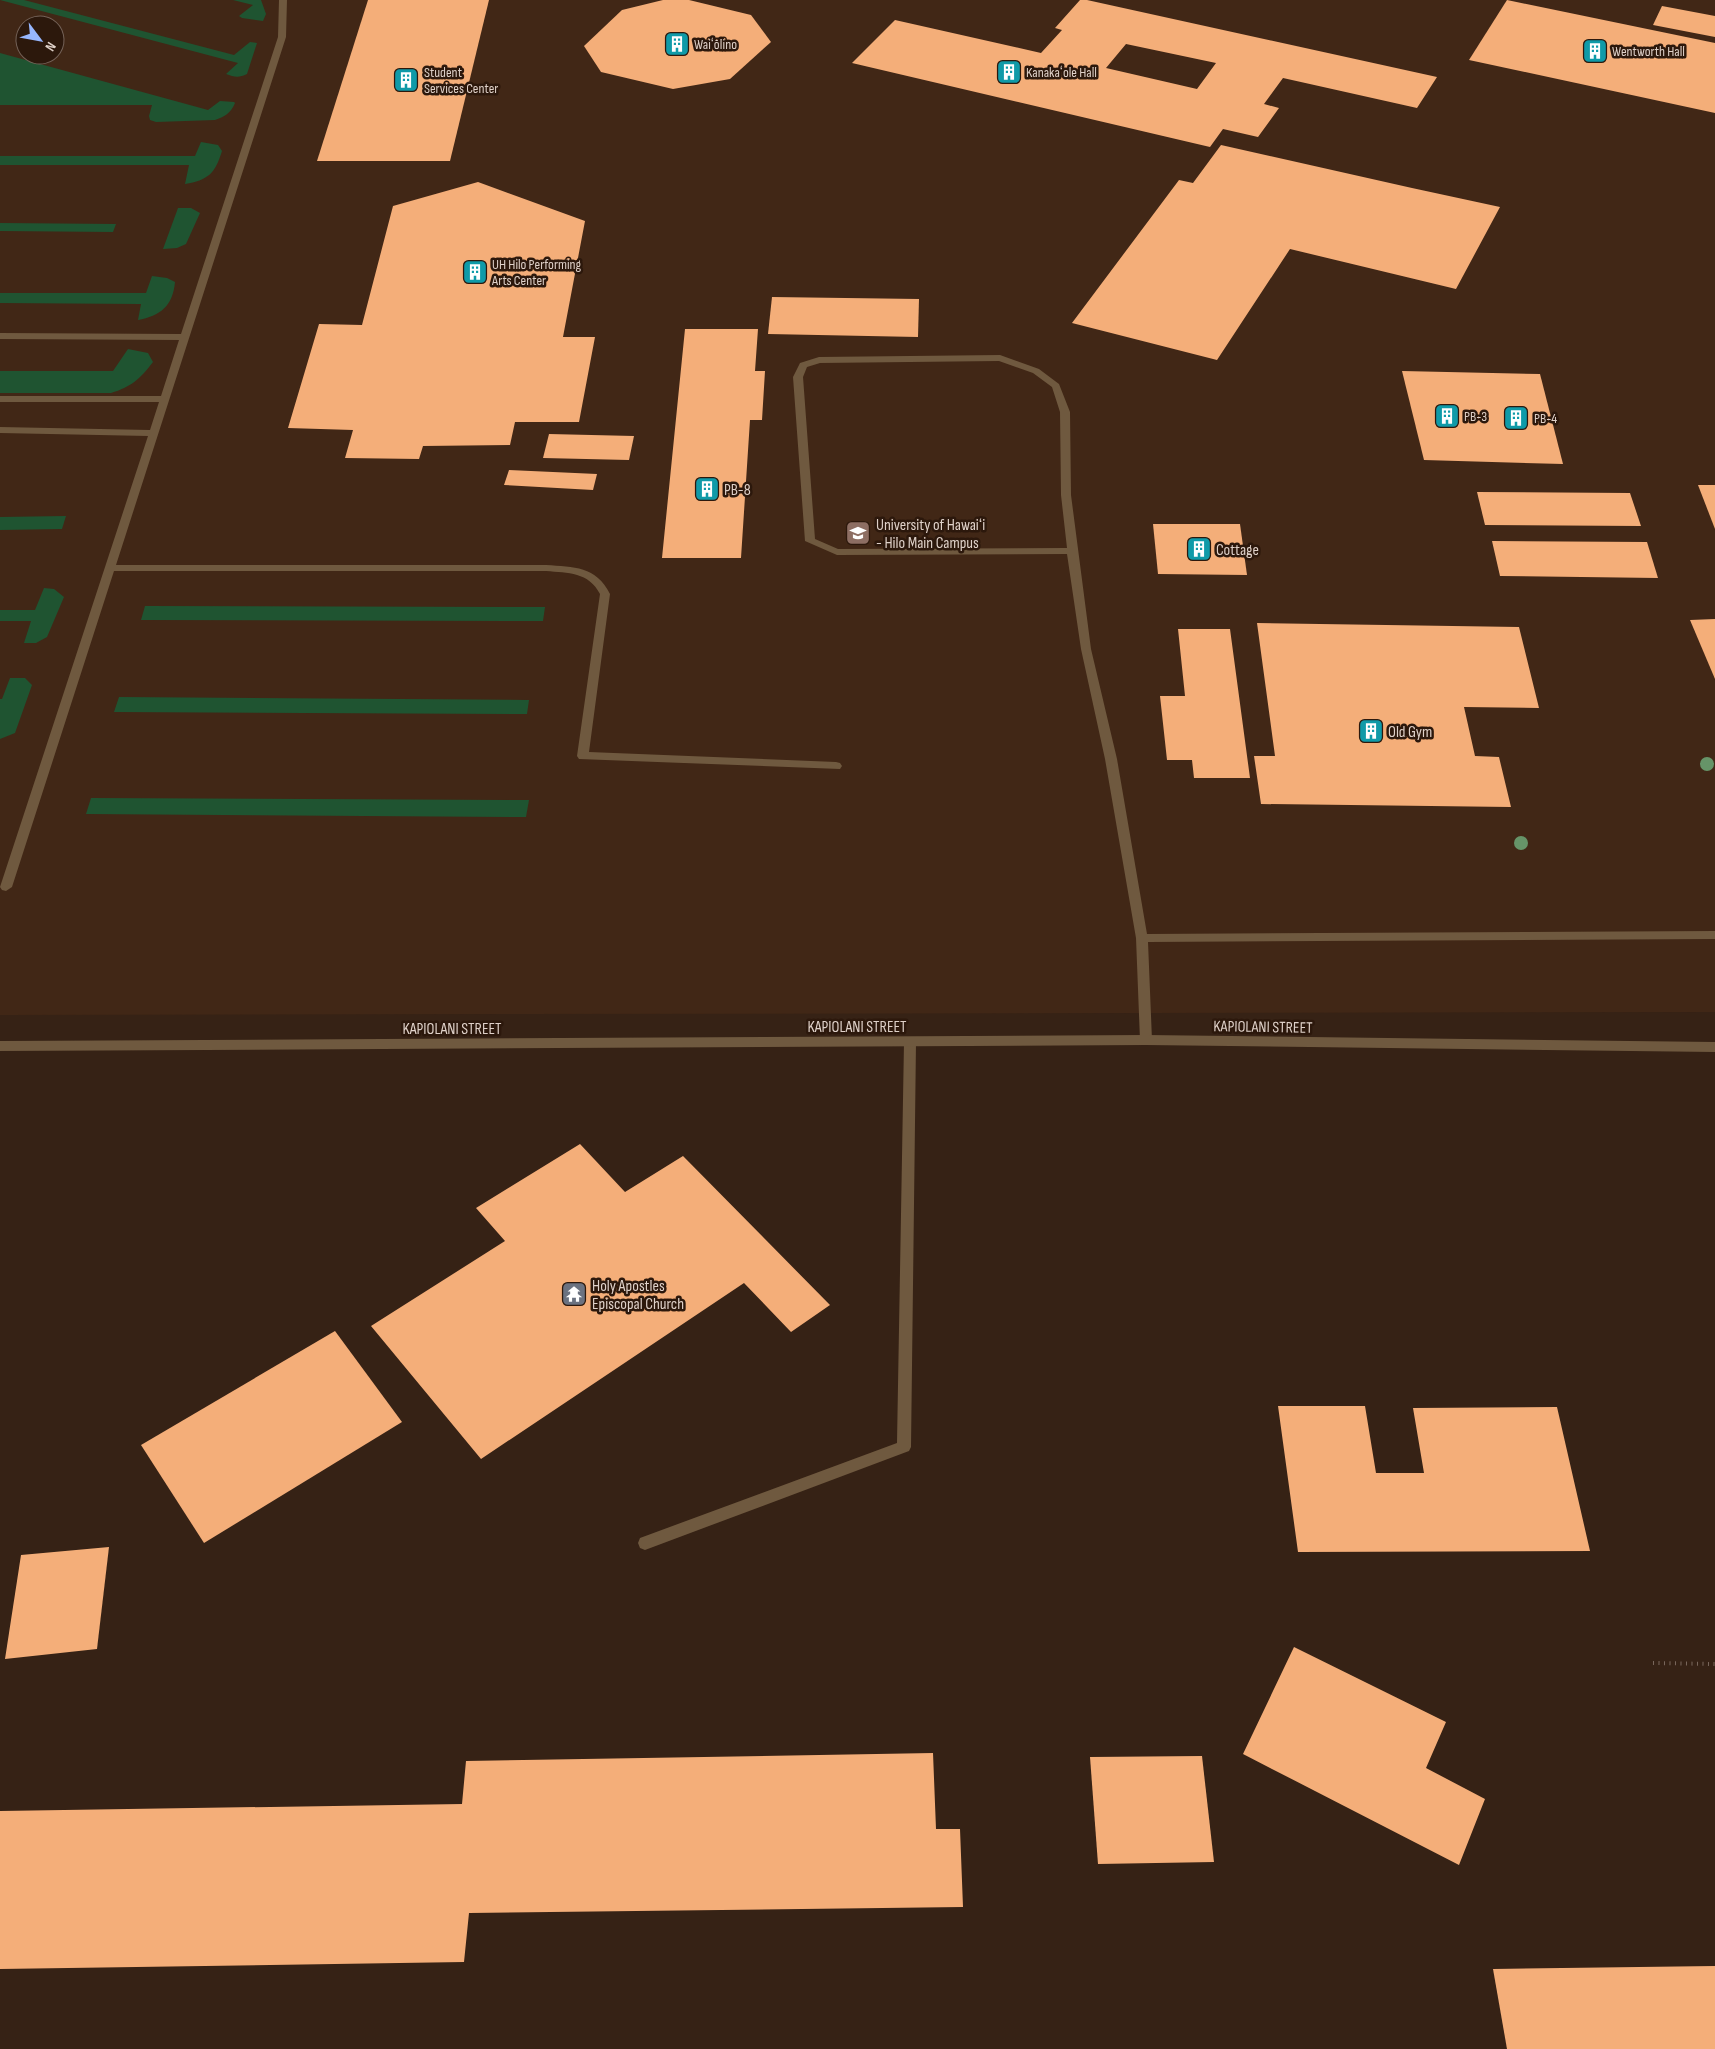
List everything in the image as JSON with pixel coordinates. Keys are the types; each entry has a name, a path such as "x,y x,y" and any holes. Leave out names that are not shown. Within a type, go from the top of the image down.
{"street":[{"path":"6,887 282,37 283,0"},
{"path":"0,336 184,337"},
{"path":"1072,550 837,552 810,542 798,378 803,365 819,360 1000,358 1036,371 1056,386 1065,412 1066,495 1086,649 1111,759 1142,938 1146,1040"},
{"path":"0,399 164,399"},
{"path":"0,430 153,433"},
{"path":"109,568 546,568 585,573 595,577 605,594 582,756 836,766"},
{"path":"1142,938 1715,935"},
{"name":"KAPIOLANI STREET","path":"0,1046 1146,1040 1715,1047"},
{"path":"645,1542 904,1448 910,1042"}],"path":[{"path":"1653,1663 1715,1664"}],"shaded area":[{"name":"University of Hawaiʻi - Hilo Main Campus","path":"0,0 1715,0 1715,1012 0,1015"}],"green space":[{"path":"0,0 24,0 234,55 250,42 257,43 247,74 234,76 226,74 238,63 65,17 65,15 57,15"},
{"path":"233,0 261,0 266,14 263,21 239,16 253,5"},
{"path":"0,53 15,57 15,65 44,65 208,110 220,101 235,103 227,114 215,120 156,122 150,120 149,116 152,105 0,105"},
{"path":"201,142 218,145 222,151 217,165 210,175 205,178 185,184 189,165 0,165 0,156 195,156"},
{"path":"178,208 191,208 200,213 186,244 177,248 163,249"},
{"path":"0,223 116,224 113,232 0,231"},
{"path":"152,276 167,278 175,282 174,290 168,304 159,313 138,320 141,304 0,303 0,293 146,293"},
{"path":"128,349 148,353 153,362 135,382 118,391 111,393 0,393 0,371 113,371"},
{"path":"66,516 62,529 0,530 0,517"},
{"path":"44,588 54,589 64,597 47,637 36,643 24,643 31,621 0,621 0,610 35,610"},
{"path":"145,606 545,607 543,621 141,620"},
{"path":"10,678 25,678 32,685 15,733 0,739 0,699 2,699"},
{"path":"119,697 529,700 527,714 114,712"},
{"path":"91,798 529,800 526,817 86,814"}],"building":[{"name":"Student Services Center","path":"368,0 489,0 450,161 317,161"},
{"name":"Waiʻōlino","path":"663,0 689,0 751,15 771,42 730,79 673,89 601,72 584,46 622,10"},
{"name":"Kanakaʻole Hall","path":"1080,0 1087,0 1437,77 1417,108 1283,78 1264,104 1279,108 1258,137 1223,129 1210,147 852,63 895,20 1041,53 1062,30 1055,28","holes":["1126,44 1216,63 1197,89 1106,68"]},
{"name":"Wentworth Hall","path":"1507,0 1715,43 1715,113 1469,60"},
{"path":"1662,6 1715,16 1715,37 1653,25"},
{"path":"1221,145 1500,207 1456,289 1290,249 1217,360 1072,323 1179,180 1193,183"},
{"name":"UH Hilo Performing Arts Center","path":"478,182 585,221 563,337 595,337 579,422 515,422 510,445 423,446 419,459 345,458 353,430 288,428 319,324 362,325 393,206"},
{"path":"772,297 919,299 918,337 768,334"},
{"name":"PB-8","path":"685,329 758,329 755,371 765,371 762,420 750,420 741,558 662,558"},
{"path":"1402,371 1540,374 1563,464 1424,460"},
{"path":"549,434 634,436 629,460 543,458"},
{"path":"509,470 597,474 593,490 504,485"},
{"path":"1698,485 1715,485 1715,529"},
{"path":"1477,492 1630,493 1641,526 1485,525"},
{"name":"Cottage","path":"1153,524 1240,524 1247,575 1158,574"},
{"path":"1492,541 1647,542 1658,578 1500,576"},
{"path":"1715,619 1715,679 1690,620"},
{"name":"Old Gym","path":"1257,623 1519,627 1539,708 1464,707 1475,756 1499,757 1511,807 1261,804 1254,756 1275,756"},
{"path":"1178,629 1230,629 1250,778 1194,778 1192,760 1167,760 1160,696 1185,696"},
{"name":"Holy Apostles Episcopal Church","path":"580,1144 625,1192 683,1156 830,1305 791,1332 744,1283 481,1459 371,1326 505,1241 476,1208"},
{"path":"335,1331 402,1422 204,1543 141,1445"},
{"path":"1278,1406 1365,1406 1376,1473 1424,1473 1413,1408 1557,1407 1590,1551 1298,1552"},
{"path":"109,1547 97,1649 5,1659 21,1555"},
{"path":"1294,1647 1446,1722 1426,1768 1485,1799 1459,1865 1243,1754"},
{"path":"933,1753 936,1829 960,1829 963,1907 469,1913 464,1962 0,1969 0,1811 462,1804 466,1761"},
{"path":"1202,1756 1214,1862 1098,1864 1090,1757"},
{"path":"1715,1966 1715,2049 1507,2049 1493,1969"}],"place":[{"name":"Waiʻōlino","path":"677,44"},
{"name":"Wentworth Hall","path":"1595,51"},
{"name":"Kanakaʻole Hall","path":"1009,72"},
{"name":"Student Services Center","path":"406,80"},
{"name":"UH Hilo Performing Arts Center","path":"475,272"},
{"name":"PB-3","path":"1447,416"},
{"name":"PB-4","path":"1516,418"},
{"name":"PB-8","path":"707,489"},
{"name":"University of Hawaiʻi - Hilo Main Campus","path":"858,533"},
{"name":"Cottage","path":"1199,549"},
{"name":"Old Gym","path":"1371,731"},
{"name":"Holy Apostles Episcopal Church","path":"574,1294"}]}
